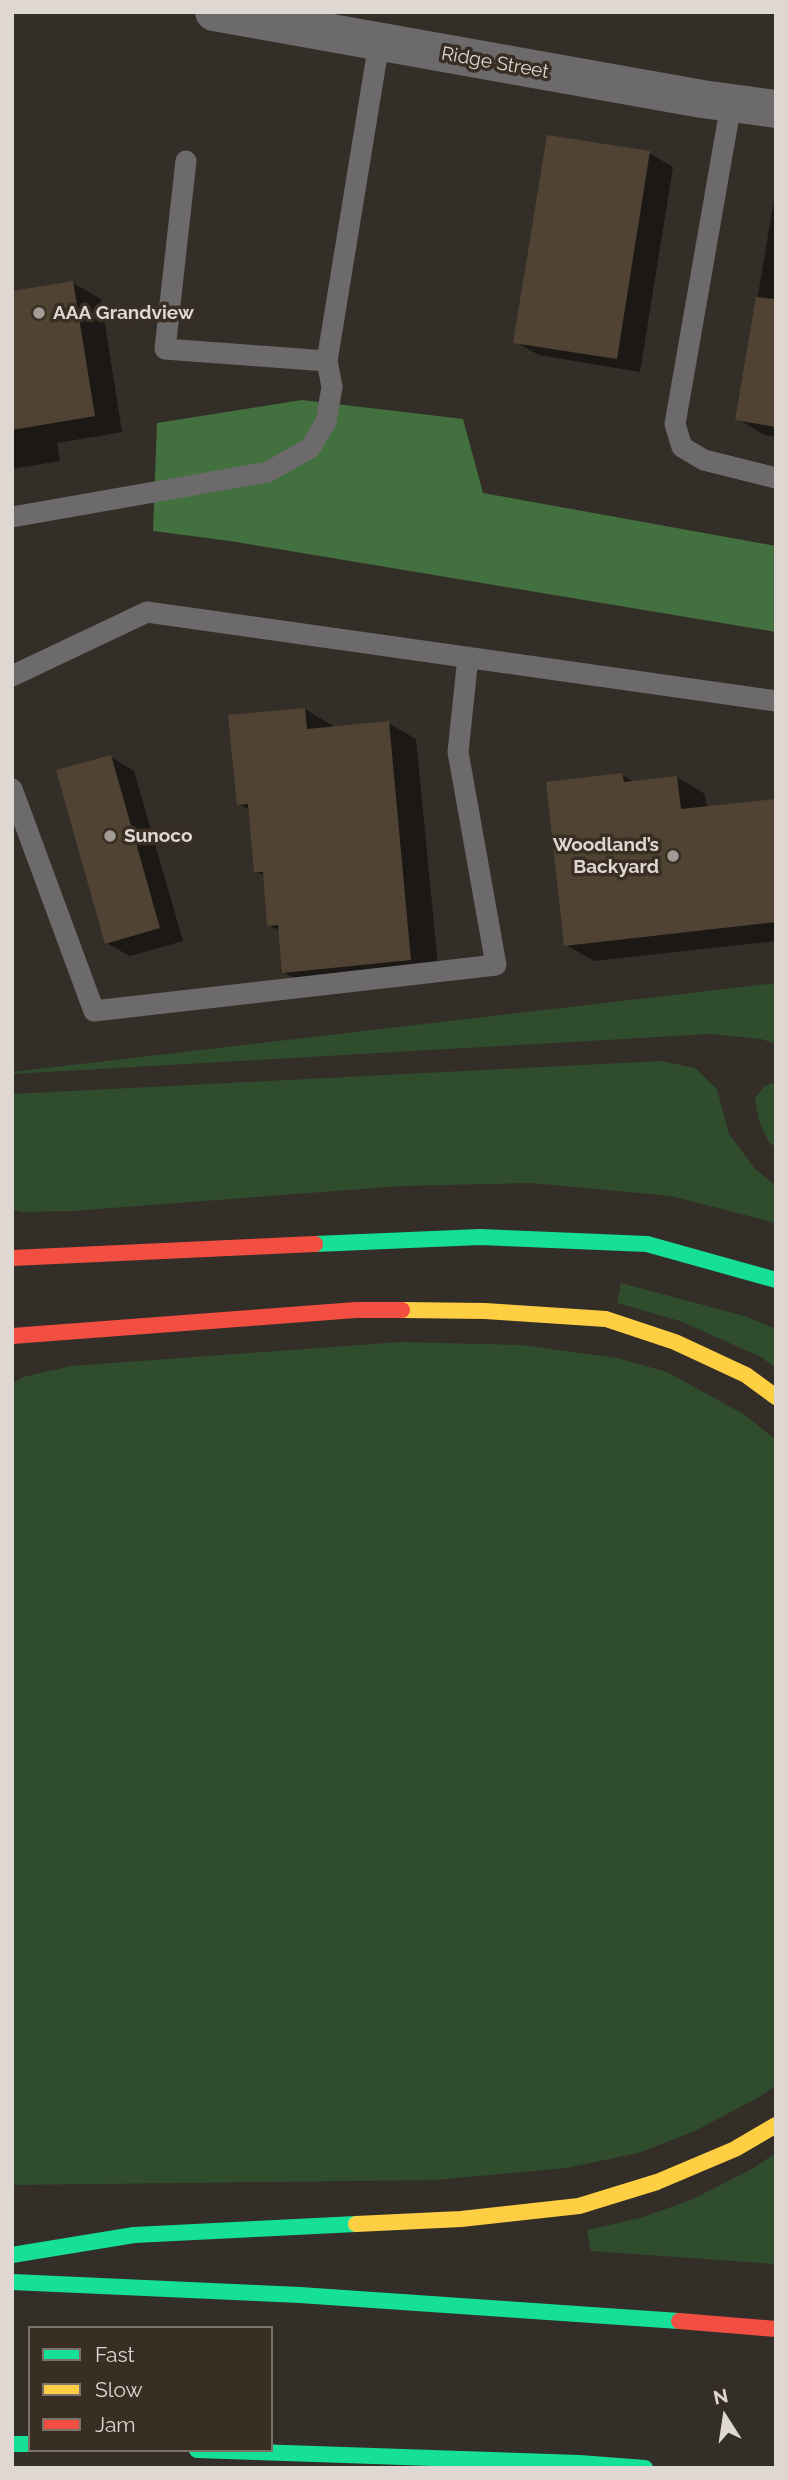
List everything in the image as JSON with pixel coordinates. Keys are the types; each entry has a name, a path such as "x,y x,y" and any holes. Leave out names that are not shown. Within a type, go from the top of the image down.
{"highway":[{"path":"12,1258 480,1237 647,1244 776,1280"},
{"path":"12,1336 356,1310 485,1311 606,1319 675,1342 746,1376 776,1396"},
{"path":"12,2255 134,2235 448,2219 579,2206 657,2182 735,2148 776,2125"},
{"path":"12,2282 300,2295 776,2329"},
{"path":"256,2452 579,2463 645,2468"}],"street":[{"name":"Ridge Street","path":"214,12 379,43 776,110"}],"lane":[{"path":"12,517 268,472 310,448 326,422 332,387 327,361 379,43"},
{"path":"731,104 675,424 682,447 704,460 776,478"},
{"path":"186,161 165,349 327,361"},
{"path":"12,676 147,612 776,701"},
{"path":"12,789 94,1011 496,965 458,752 468,657"}],"green space":[{"path":"302,400 463,419 483,493 776,546 776,632 230,541 153,531 157,423"},
{"path":"776,983 776,1044 761,1039 710,1034 12,1074 12,1072"},
{"path":"661,1061 695,1068 717,1089 729,1134 755,1169 776,1186 776,1223 671,1196 532,1183 401,1186 72,1211 21,1212 12,1209 12,1094"},
{"path":"776,1082 776,1148 769,1142 759,1121 755,1098 765,1086"},
{"path":"621,1283 748,1317 776,1329 776,1368 761,1357 680,1321 617,1303"},
{"path":"401,1342 521,1345 617,1358 667,1372 745,1415 776,1440 776,2085 761,2096 695,2131 638,2153 567,2168 434,2180 12,2185 12,1384 23,1377 71,1366"},
{"path":"776,2153 776,2264 591,2251 587,2230 640,2218 691,2200 752,2169"}],"building":[{"path":"547,135 650,151 617,359 513,343"},
{"path":"73,281 95,416 12,430 12,291"},
{"path":"756,297 776,299 776,427 735,420"},
{"path":"305,708 307,729 389,721 411,960 282,973 278,925 267,926 263,872 254,872 248,804 237,805 228,715"},
{"path":"111,755 160,928 105,944 56,770"},
{"path":"622,773 624,782 677,776 681,809 776,799 776,922 564,946 546,782"}],"traffic: fast":[{"path":"315,1244 480,1237 647,1244 776,1280"},
{"path":"12,2255 134,2235 356,2224"},
{"path":"12,2282 300,2295 679,2321"},
{"path":"12,2444 28,2444"},
{"path":"256,2452 579,2463 645,2468"}],"traffic: slow":[{"path":"402,1310 485,1311 606,1319 675,1342 746,1375 776,1397"},
{"path":"356,2224 461,2219 579,2206 657,2182 735,2149 776,2125"}],"traffic: jam":[{"path":"12,1258 315,1244"},
{"path":"12,1336 356,1310 402,1310"},
{"path":"679,2321 776,2329"}],"place":[{"name":"AAA Grandview","path":"39,313"},
{"name":"Sunoco","path":"110,836"},
{"name":"Woodland’s Backyard","path":"673,856"}]}
